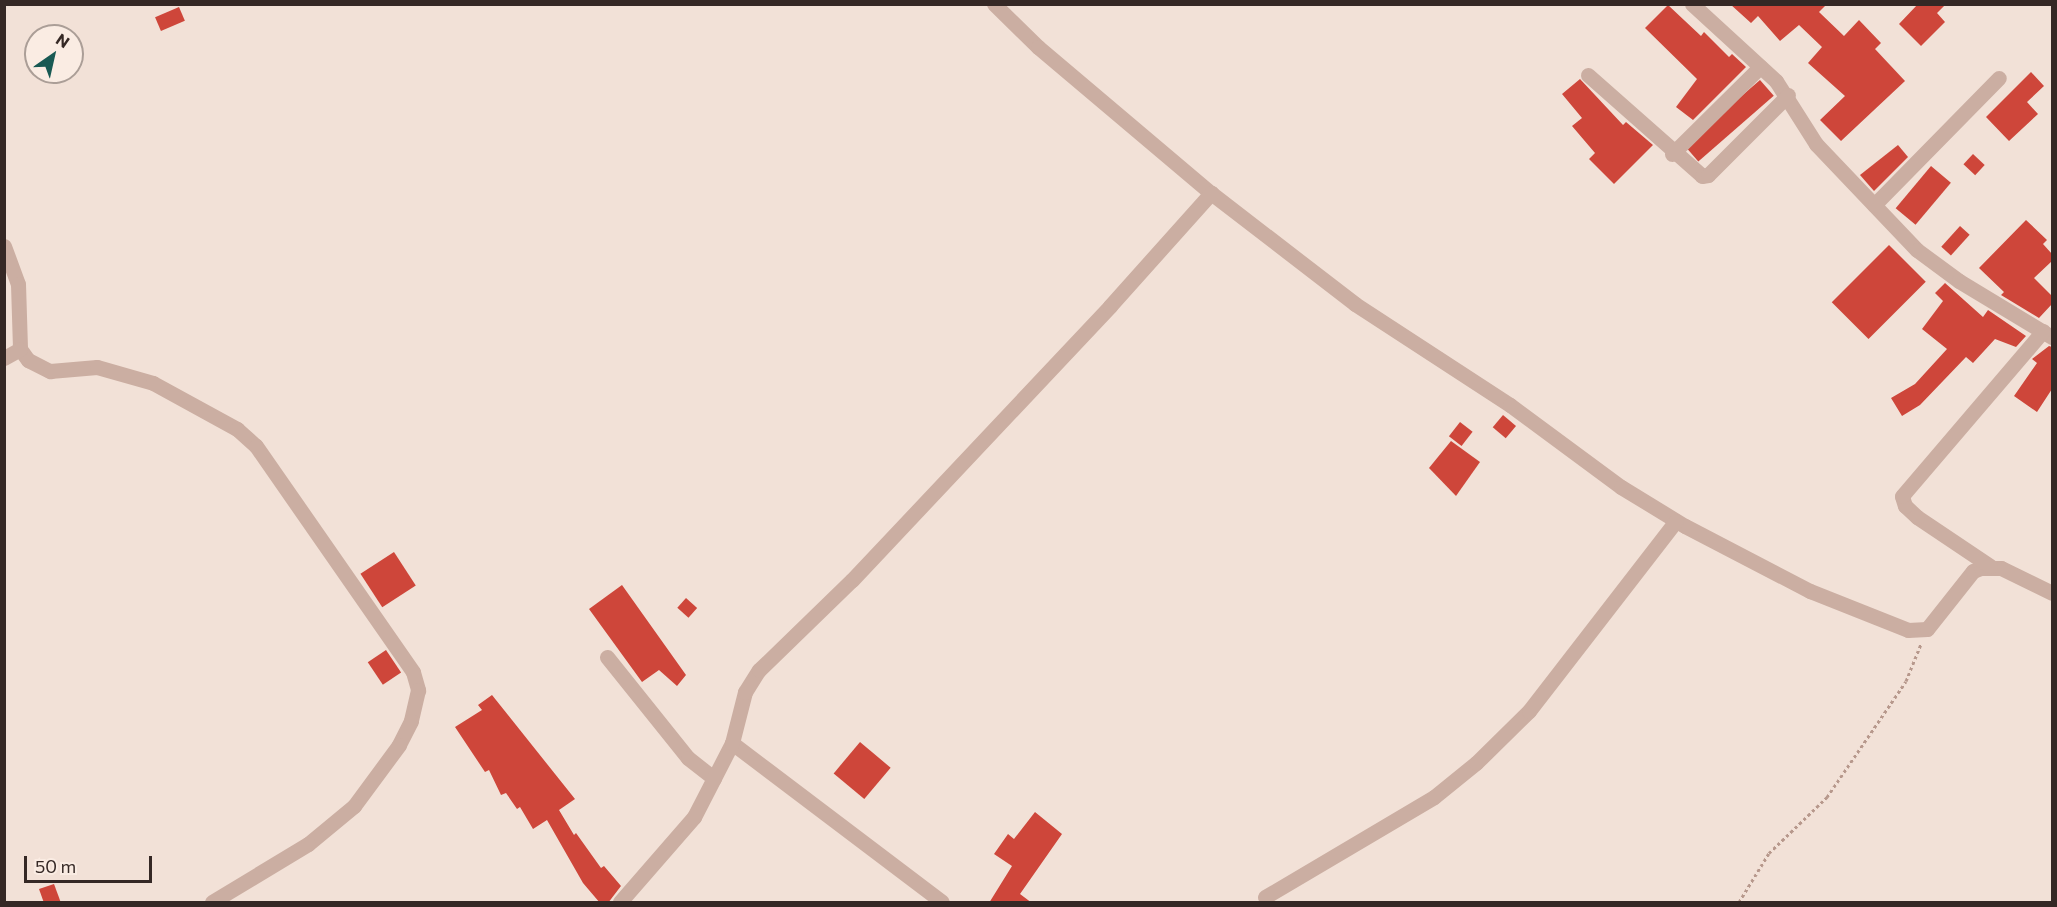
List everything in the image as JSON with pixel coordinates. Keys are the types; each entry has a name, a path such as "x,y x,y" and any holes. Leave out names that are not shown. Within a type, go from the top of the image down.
{"street":[{"path":"994,4 1038,47 1211,193 1355,304 1510,405 1621,487 1676,521 1810,591 1908,630 1927,629 1973,571 1990,566"},
{"path":"1692,4 1788,95 1801,125 1917,250 1959,281 2048,334 1902,496 1905,506 1917,517 1990,566 2052,593"},
{"path":"1672,154 1760,67"},
{"path":"1588,75 1693,172 1708,175 1788,95"},
{"path":"1874,205 1999,78"},
{"path":"620,903 694,817 732,743 741,702 759,670 852,580 1110,306 1211,193"},
{"path":"6,255 18,285 20,349 44,370 97,367 153,383 237,429 256,446 413,672 418,690 411,721 375,781 354,806 308,844 212,903"},
{"path":"4,358 20,349"},
{"path":"1265,897 1434,797 1476,763 1529,711 1676,521"},
{"path":"607,657 688,758 714,778"},
{"path":"732,743 942,903"}],"path":[{"path":"1739,903 1769,852 1827,797 1906,681 1927,629"}],"building":[{"path":"1730,4 1827,4 1819,12 1844,36 1859,20 1881,43 1875,49 1905,81 1841,141 1820,120 1845,96 1808,63 1822,47 1799,25 1780,41 1758,16 1751,23"},
{"path":"1918,4 1946,4 1937,13 1945,22 1921,46 1899,24"},
{"path":"1668,5 1701,36 1704,32 1729,57 1732,54 1746,67 1693,120 1676,107 1697,79 1645,28"},
{"path":"179,7 185,21 161,31 155,17"},
{"path":"2031,72 2044,86 2027,102 2038,114 2009,141 1986,117"},
{"path":"1580,79 1623,125 1626,122 1653,145 1614,184 1589,159 1595,153 1572,126 1582,118 1562,94"},
{"path":"1760,80 1774,96 1698,161 1685,146"},
{"path":"1898,145 1908,157 1874,191 1860,175"},
{"path":"1973,154 1985,165 1975,175 1963,164"},
{"path":"1931,166 1951,183 1916,225 1896,208"},
{"path":"2026,220 2047,240 2043,244 2052,254 2052,261 2034,278 2052,296 2052,304 2039,318 2001,295 2004,292 1979,268"},
{"path":"1960,226 1970,235 1951,256 1941,247"},
{"path":"1889,245 1926,282 1868,339 1832,302"},
{"path":"1945,283 1983,317 1988,310 2026,336 2016,347 1995,339 1973,363 1966,357 1920,405 1902,416 1891,398 1915,384 1947,349 1922,329 1943,301 1935,293"},
{"path":"2049,346 2052,347 2052,389 2037,412 2014,396 2037,363 2032,359"},
{"path":"1503,415 1516,426 1506,438 1493,427"},
{"path":"1460,422 1473,432 1462,446 1449,436"},
{"path":"1451,441 1480,462 1456,496 1429,468"},
{"path":"394,552 416,586 382,607 360,574"},
{"path":"622,585 686,675 677,686 659,670 642,682 589,609"},
{"path":"686,598 697,608 688,618 677,608"},
{"path":"386,650 401,672 383,685 368,662"},
{"path":"492,695 575,799 559,810 574,835 576,833 601,868 604,866 621,886 608,903 600,903 583,883 547,820 533,829 520,807 517,809 506,793 501,795 489,770 485,772 455,727 482,710 478,705"},
{"path":"860,742 891,768 864,799 834,773"},
{"path":"1035,812 1062,834 1020,894 1032,903 989,903 1012,866 994,854 1008,834 1014,839"},
{"path":"54,884 61,903 44,903 39,889"}]}
